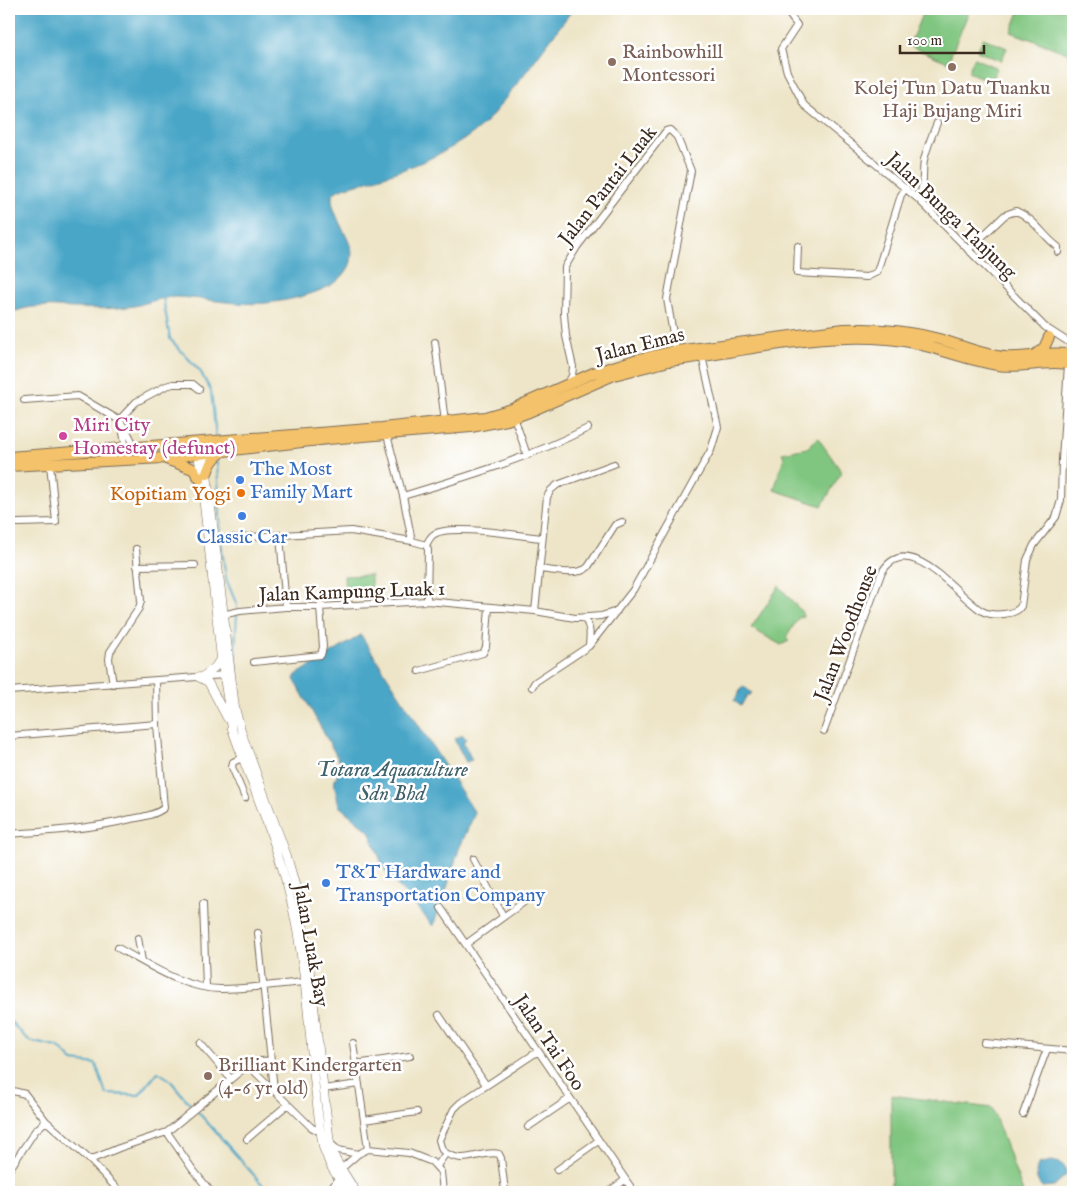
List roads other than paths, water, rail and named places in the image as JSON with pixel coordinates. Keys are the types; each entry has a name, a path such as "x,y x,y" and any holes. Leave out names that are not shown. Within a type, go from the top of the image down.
{"main road":[{"name":"Jalan Emas","path":"9,457 445,422 484,417 512,409 588,376 635,360 676,351 844,328 871,328 914,334 994,355 1016,357 1052,353"},
{"path":"1035,354 1044,348 1047,332"},
{"name":"Jalan Emas","path":"9,466 163,458 471,427 514,417 614,375 655,364 822,340 865,337 918,343 1000,366 1072,361"},
{"path":"1052,353 1057,360 1072,361"},
{"path":"163,458 192,469 203,476 213,453"}],"street":[{"name":"Jalan Bunga Tanjung","path":"785,9 797,25 781,46 781,51 787,72 804,105 918,199 1047,332 1073,344"},
{"path":"918,199 921,194 922,170 927,150 937,123"},
{"name":"Jalan Pantai Luak","path":"573,367 566,336 564,314 565,267 577,247 666,131 670,130 676,137 690,171 667,299 676,351"},
{"path":"798,246 795,273 867,276 875,274 901,195 906,188"},
{"path":"968,250 1005,215 1016,211 1042,230 1046,238 1058,247 1058,252"},
{"path":"1047,332 1052,353"},
{"path":"435,342 445,422"},
{"path":"532,687 535,682 588,646 633,590 715,442 718,427 702,356"},
{"name":"Jalan Woodhouse","path":"824,731 881,574 885,566 892,560 911,558 925,565 940,575 974,605 989,614 1010,613 1018,610 1021,606 1024,569 1030,552 1056,517 1061,500 1062,460 1072,361"},
{"path":"567,386 573,367 588,376"},
{"path":"119,420 136,402 166,386 194,384 199,389"},
{"path":"24,400 78,396 119,420 130,448"},
{"path":"514,417 527,455"},
{"path":"403,496 527,455 554,445 588,428"},
{"path":"387,435 403,496 412,541"},
{"name":"Jalan Luak Bay","path":"208,441 213,453 203,476 224,614 221,658 231,682 235,708 243,737 287,856 299,898 308,956 330,1143 336,1160 356,1192"},
{"path":"18,522 56,522 50,464"},
{"path":"535,611 547,497 557,485 614,464"},
{"name":"Jalan Luak Bay","path":"203,476 215,539 224,614 232,729 278,857 296,920 320,1132 330,1166 346,1192"},
{"path":"540,569 584,571 615,525 622,522"},
{"path":"426,545 433,535 443,531 461,530 542,538"},
{"path":"215,539 351,531 426,545"},
{"path":"280,536 286,607"},
{"path":"426,545 428,550 427,601"},
{"path":"113,684 109,659 110,652 139,608 136,549"},
{"path":"137,566 195,565"},
{"name":"Jalan Kampung Luak 1","path":"224,614 286,607 427,601 535,611 584,618 601,616 617,610"},
{"path":"254,662 321,655 323,647 320,607"},
{"path":"419,671 483,653 486,647 489,608"},
{"path":"584,618 589,624 590,630 588,646"},
{"path":"200,677 215,667 221,658"},
{"path":"9,691 200,677 227,672"},
{"path":"200,677 208,682 232,729"},
{"path":"9,834 78,829 110,824 162,810 164,806 157,724 156,680"},
{"path":"9,736 157,724"},
{"path":"242,758 233,762 232,767 245,798"},
{"path":"473,859 503,916"},
{"path":"466,944 524,902"},
{"path":"202,904 206,987"},
{"name":"Jalan Tai Foo","path":"441,908 537,1052 634,1192"},
{"path":"258,933 274,1090"},
{"path":"138,938 142,961"},
{"path":"118,948 177,979 206,987 222,989 304,982"},
{"path":"439,1015 486,1085"},
{"path":"200,1043 231,1079"},
{"path":"353,1043 368,1149"},
{"path":"984,1043 1073,1050"},
{"path":"1023,1114 1047,1049"},
{"path":"505,1192 499,1154 492,1153 464,1158 446,1153 440,1146 439,1140 454,1109 460,1103 537,1052"},
{"path":"356,1064 410,1056"},
{"path":"90,1160 167,1132 248,1065 253,1062 271,1060"},
{"path":"248,1065 287,1105 311,1127 320,1132"},
{"path":"323,1089 359,1084"},
{"path":"9,1090 25,1094 46,1120 90,1160 120,1192"},
{"path":"528,1127 569,1099"},
{"path":"247,1140 287,1105"},
{"path":"364,1120 416,1112"},
{"path":"9,1170 35,1131 46,1120"},
{"path":"167,1132 192,1170 211,1192"},
{"path":"557,1170 598,1141"},
{"path":"330,1143 338,1150 358,1154"},
{"path":"329,1191 338,1180 341,1169 358,1154 368,1149 409,1153 432,1162 441,1172 444,1192"},
{"path":"437,1166 446,1153"},
{"path":"338,1180 350,1183"},
{"path":"608,1192 625,1180"},
{"path":"329,1191 346,1192"}],"water":[{"path":"9,9 573,9 494,113 473,133 450,148 418,164 342,188 333,194 332,199 335,213 351,247 351,261 345,273 335,282 308,295 266,303 255,304 176,297 163,298 122,308 35,307 18,310 9,314"},
{"name":"Totara Aquaculture Sdn Bhd","path":"361,635 475,813 459,849 433,926 385,871 369,831 339,806 334,783 341,764 294,679 296,675"},
{"path":"743,686 752,693 747,695 741,706 734,701"},
{"path":"463,735 466,739 463,742 472,760 466,762 454,739"},
{"path":"1051,1161 1062,1165 1066,1175 1054,1186 1042,1187 1036,1176 1037,1167 1039,1164"}],"waterway":[{"path":"163,297 170,339 200,371 211,391 216,437"},
{"path":"217,462 221,537"},
{"path":"9,515 9,520"},
{"path":"221,542 226,579 237,609"},
{"path":"237,614 235,648 239,694"},
{"path":"9,1020 29,1041 57,1047 73,1061 96,1064 106,1094 139,1095 158,1072 169,1079 190,1104"},
{"path":"198,1112 269,1192"}],"place":[{"name":"Rainbowhill Montessori","path":"612,62"},
{"name":"Kolej Tun Datu Tuanku Haji Bujang Miri","path":"952,67"},
{"name":"Miri City Homestay (defunct)","path":"63,436"},
{"name":"The Most Family Mart","path":"240,480"},
{"name":"Kopitiam Yogi","path":"241,493"},
{"name":"Classic Car","path":"242,516"},
{"name":"T&T Hardware and Transportation Company","path":"326,883"},
{"name":"Brilliant Kindergarten (4-6 yr old)","path":"208,1076"}]}
